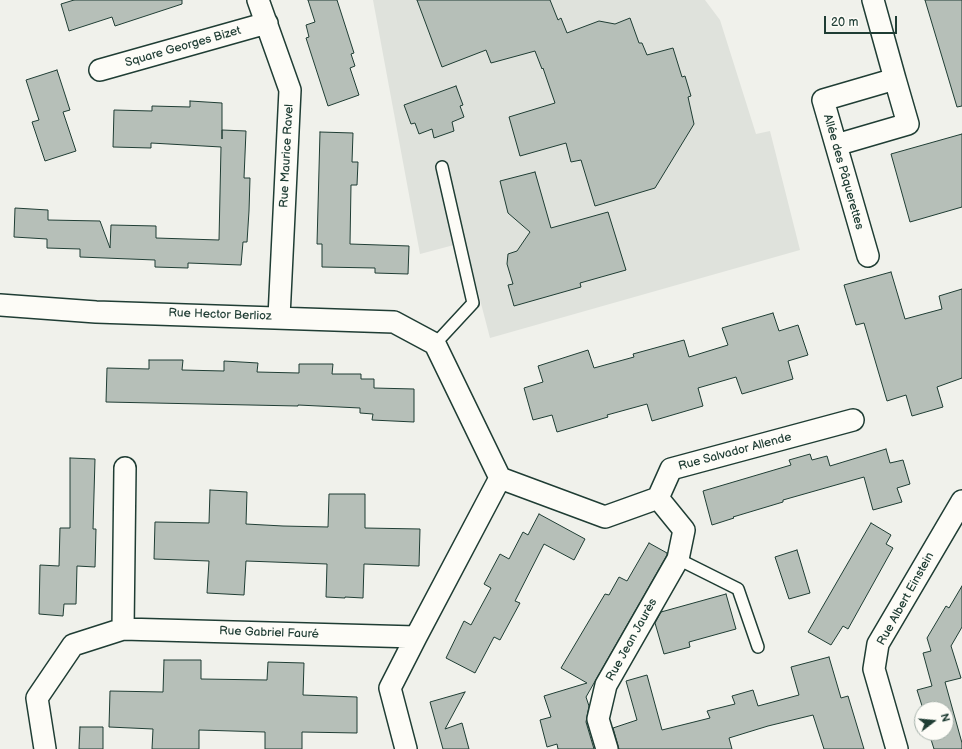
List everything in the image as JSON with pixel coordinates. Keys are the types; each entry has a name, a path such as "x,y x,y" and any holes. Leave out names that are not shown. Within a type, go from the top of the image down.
{"street":[{"name":"Rue Maurice Ravel","path":"258,0 290,90 279,317"},
{"path":"836,145 908,124 873,0"},
{"name":"Square Georges Bizet","path":"100,70 267,23"},
{"name":"Allée des Pâquerettes","path":"868,256 823,100 895,79"},
{"name":"Rue Hector Berlioz","path":"0,306 96,312 394,322 435,344"},
{"path":"435,344 500,478 605,517 658,498"},
{"name":"Rue Salvador Allende","path":"658,498 671,469 853,420"},
{"path":"123,629 125,468"},
{"path":"406,749 390,688 500,478"},
{"name":"Rue Jean Jaurès","path":"607,749 598,719 606,685 678,559 684,530 658,498"},
{"name":"Rue Albert Einstein","path":"897,749 874,669 878,644 962,501"},
{"name":"Rue Gabriel Fauré","path":"45,749 38,698 73,646 123,629 416,637"}],"lane":[{"path":"435,344 473,303 442,167"},
{"path":"678,559 738,589 758,647"}],"shaded area":[{"path":"373,0 705,0 720,20 756,134 770,131 800,250 490,338 465,242 420,254"}],"building":[{"path":"74,0 182,0 182,4 115,26 112,17 69,31 61,4"},
{"path":"308,0 337,0 354,53 351,54 355,66 350,68 359,95 328,106 306,38 309,37 306,25 315,22"},
{"path":"417,0 550,0 558,20 561,18 567,33 599,21 615,24 630,18 639,43 642,43 647,55 673,48 682,77 685,76 691,96 688,97 694,124 655,188 595,206 581,160 571,162 566,143 520,156 509,117 555,103 543,68 542,69 535,51 491,63 486,50 442,67"},
{"path":"925,0 962,0 962,106 957,107"},
{"path":"57,70 70,110 63,112 76,151 45,161 32,122 39,120 26,80"},
{"path":"456,86 463,105 460,106 464,117 452,122 454,131 434,138 432,129 419,134 415,123 411,124 404,105"},
{"path":"190,101 222,103 222,130 246,131 244,178 250,178 249,211 247,242 243,242 241,265 188,263 188,268 155,267 155,260 80,257 80,249 47,248 47,239 14,237 15,208 48,210 48,220 100,221 110,248 111,225 156,226 156,238 219,240 221,147 151,143 151,148 113,147 114,110 152,111 152,106 190,107"},
{"path":"320,132 353,133 352,162 358,162 357,185 351,185 350,244 409,246 408,274 375,273 375,268 322,267 322,244 317,244"},
{"path":"962,134 962,207 910,222 891,154"},
{"path":"535,172 551,228 608,212 626,270 580,283 581,287 514,306 508,285 513,284 507,264 508,254 517,251 530,232 508,213 500,181"},
{"path":"891,272 905,319 942,309 939,296 962,289 962,378 937,387 943,407 912,416 906,395 887,401 864,323 856,325 844,285"},
{"path":"773,313 779,331 798,325 808,355 788,361 793,379 742,394 736,377 698,388 703,406 652,421 647,404 607,415 608,417 557,432 552,415 533,420 524,388 543,382 538,366 588,350 594,368 634,357 633,354 684,340 689,357 728,345 722,328"},
{"path":"149,360 183,360 182,370 224,371 224,361 258,363 257,372 299,373 299,364 333,364 332,374 361,374 361,379 374,379 374,388 414,389 414,422 372,420 373,414 360,413 360,408 298,405 106,402 107,368 149,369"},
{"path":"886,449 890,463 903,460 910,484 897,488 902,502 873,510 864,477 783,500 783,502 712,525 703,491 791,465 789,460 810,454 812,460 827,456 830,466"},
{"path":"70,458 95,459 93,529 96,529 95,567 77,566 76,604 64,604 63,616 39,614 40,565 59,566 60,528 70,528"},
{"path":"210,490 247,492 246,524 283,526 328,527 329,494 365,494 365,528 420,529 419,566 364,564 363,598 345,598 326,597 327,564 246,561 244,595 207,593 209,561 154,559 155,522 209,523"},
{"path":"539,514 585,539 574,560 544,544 515,601 520,603 500,640 494,637 475,673 446,658 464,621 471,625 491,588 484,584 500,554 509,559 523,532 528,535"},
{"path":"871,523 891,535 886,544 893,548 848,629 843,626 831,645 808,632"},
{"path":"649,543 667,553 667,555 586,697 589,706 586,722 594,749 558,749 557,744 547,747 540,720 551,717 544,696 587,683 561,668 605,594 609,595 619,577 627,581"},
{"path":"797,550 810,593 789,599 775,557"},
{"path":"962,586 962,627 951,646 961,678 945,682 950,701 920,701 917,690 932,686 923,653 931,651 927,638 946,606 949,608"},
{"path":"726,594 736,629 689,642 690,647 664,654 655,623 661,612"},
{"path":"829,657 841,698 848,696 864,749 824,749 813,715 768,726 729,738 732,749 619,749 613,728 637,720 626,681 647,675 662,730 710,718 707,711 735,704 732,696 753,690 758,706 799,695 791,667"},
{"path":"164,660 201,660 201,679 267,680 268,662 304,663 303,695 357,697 357,733 302,732 302,749 265,749 265,732 199,730 199,749 152,749 153,729 109,727 110,691 163,692"},
{"path":"465,692 445,729 462,723 469,749 443,749 430,702"},
{"path":"954,714 962,743 962,749 934,749 932,741 954,741"},
{"path":"80,727 103,727 103,749 79,749"}]}
